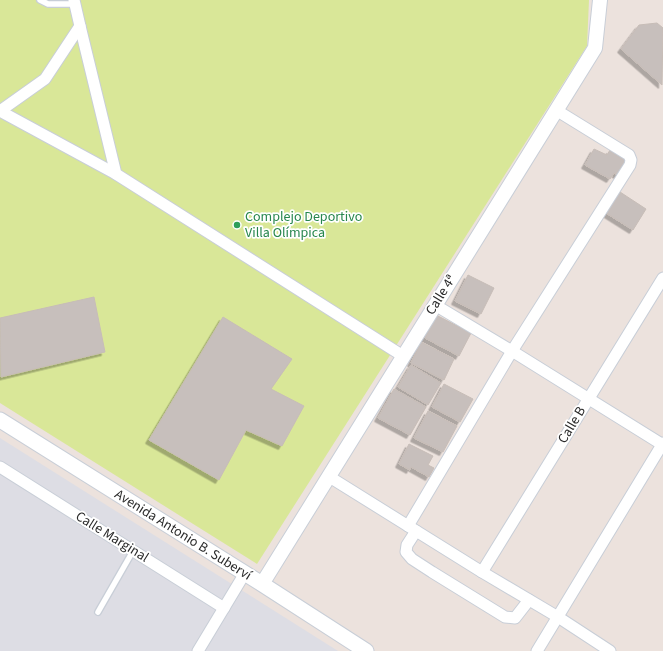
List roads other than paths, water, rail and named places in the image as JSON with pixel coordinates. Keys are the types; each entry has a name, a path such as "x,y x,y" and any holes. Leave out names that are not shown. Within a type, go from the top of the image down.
{"main road":[{"name":"Avenida Antonio B. Suberví","path":"0,420 245,573 366,651"}],"street":[{"name":"Calle 4ª","path":"262,584 595,48 600,0"},
{"path":"74,2 116,174"},
{"path":"80,26 45,79 0,111 116,174 403,356"},
{"path":"529,600 515,618 505,617 432,572 406,552 412,529 512,351 626,171 631,160 629,155 556,110"},
{"name":"Calle B","path":"482,572 662,281"},
{"path":"435,305 663,444 537,651"},
{"name":"Calle Marginal","path":"0,467 224,608"},
{"path":"328,476 482,572 558,617 610,651"},
{"path":"198,651 245,573"}],"lane":[{"path":"40,0 48,4 74,2"},
{"path":"98,612 133,551"}],"place":[{"name":"Complejo Deportivo Villa Olímpica","path":"237,225"}]}
